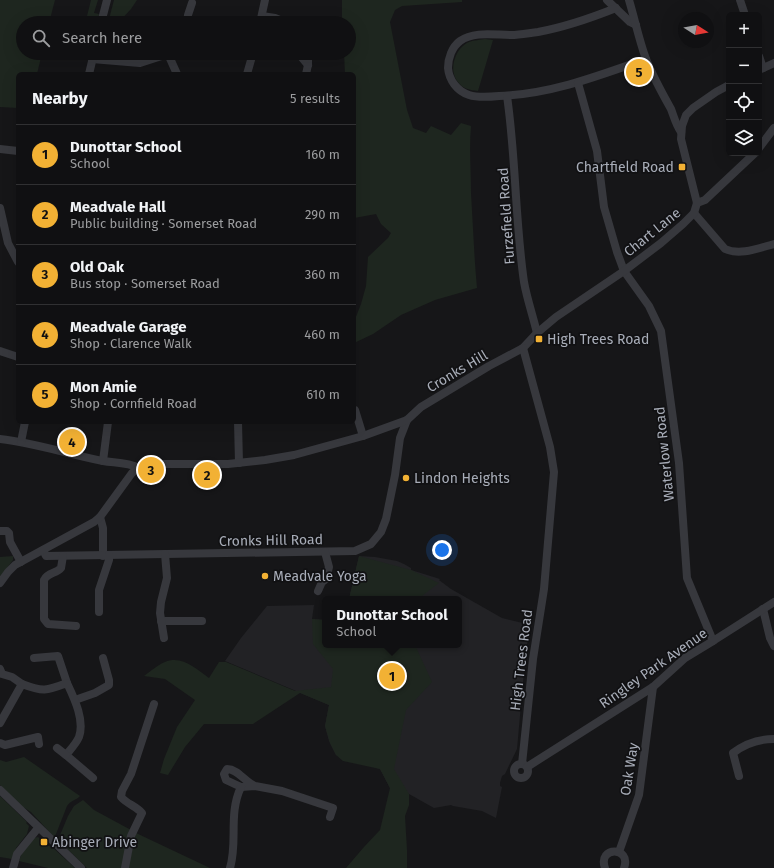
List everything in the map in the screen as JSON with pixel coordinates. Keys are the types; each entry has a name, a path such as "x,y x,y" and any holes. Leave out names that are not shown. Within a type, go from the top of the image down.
{"street":[{"path":"103,16 107,0"},
{"path":"262,16 265,0"},
{"path":"606,0 630,22 636,25"},
{"path":"629,0 639,40 646,59 656,83 672,111 681,132"},
{"path":"740,0 744,12"},
{"path":"188,16 192,3"},
{"path":"616,8 552,29 527,34 472,36 459,42 451,53 448,60 449,75 457,88 468,95 477,97 507,96 544,91 578,83 646,59"},
{"path":"89,72 92,60"},
{"path":"120,60 140,63 150,60"},
{"path":"171,60 176,72"},
{"path":"248,72 251,60"},
{"path":"304,60 308,65"},
{"path":"306,72 308,60"},
{"path":"762,69 774,63"},
{"name":"Waterlow Road","path":"578,83 597,151 604,207 613,240 624,271 649,306 661,331 679,463 688,578 713,641"},
{"path":"672,111 686,115 693,108 726,87"},
{"name":"Furzefield Road","path":"507,96 513,144 524,284 537,332"},
{"name":"Chart Lane","path":"523,348 537,332 567,309 624,271 673,234 694,213 697,203 681,132 686,115"},
{"path":"762,144 774,128"},
{"path":"0,149 16,151"},
{"path":"697,203 705,200 752,156"},
{"path":"0,208 8,243 16,258"},
{"path":"694,213 725,249 731,252 737,253 774,244"},
{"name":"Cronks Hill","path":"407,420 422,407 489,366 523,348"},
{"name":"High Trees Road","path":"523,348 548,441 554,472 544,589 533,659 524,766"},
{"path":"0,351 16,357"},
{"path":"356,413 363,436"},
{"path":"0,583 8,572 21,562 94,522 100,517 132,472 139,468 152,464 239,463 294,455 363,436 407,420"},
{"name":"Cronks Hill Road","path":"43,550 46,556 355,551 371,544 381,532 386,519 395,475 400,438 407,420"},
{"path":"21,442 25,424"},
{"path":"103,461 108,424"},
{"path":"238,424 239,463"},
{"path":"0,439 21,442 103,461 130,464 139,468"},
{"path":"99,612 99,590 109,560 106,556 103,528 100,517"},
{"path":"0,531 6,531 9,533 10,542 21,562"},
{"path":"318,591 322,582 326,579 329,567 325,552"},
{"path":"164,638 160,602 167,578 165,554"},
{"path":"63,556 61,568 58,571 48,574 44,580 44,619 48,624 76,626"},
{"name":"Ringley Park Avenue","path":"524,766 653,687 685,658 774,602"},
{"path":"763,609 770,638 774,646"},
{"path":"161,621 202,621"},
{"path":"34,658 58,656 68,657"},
{"path":"58,656 67,683 75,700 80,720 80,733 76,743 66,755"},
{"path":"75,700 95,693 109,685 103,658"},
{"path":"0,669 2,674 12,677 22,684 43,690 48,690 67,683"},
{"path":"0,723 22,684"},
{"name":"Oak Way","path":"619,852 639,795 653,687"},
{"path":"125,868 131,836 142,813 138,808 125,802 121,797 131,774 154,704"},
{"path":"0,743 5,745 38,737"},
{"path":"739,776 733,754 742,746 761,739 774,739"},
{"path":"57,748 93,778"},
{"path":"255,786 241,787 226,780 224,774 227,769 231,769 245,778 247,783 255,786 282,791 334,805 330,817"},
{"path":"230,868 233,849 234,811 241,787"},
{"path":"0,790 81,868"},
{"path":"13,868 17,854 38,828"},
{"path":"605,868 603,861 606,855 612,852 619,852 625,858 626,861 624,868"}],"shaded area":[{"path":"0,0 55,0 51,16 16,16 16,60 40,60 37,72 16,72 16,108 0,107"},
{"path":"91,0 98,0 94,13 99,14 99,16 87,16"},
{"path":"114,0 137,0 124,16 110,16"},
{"path":"342,0 462,0 462,2 402,6 395,10 390,22 407,110 413,128 426,133 431,126 451,135 461,123 471,126 471,193 477,288 435,300 401,315 373,334 356,342 356,317 366,286 368,257 388,238 391,233 381,224 376,214 356,218 356,72 345,72 344,60 356,60 356,16 342,16"},
{"path":"485,39 493,40 478,91 467,89 458,82 455,77 453,66 454,60 464,45 471,41"},
{"path":"13,556 13,560 0,577 0,557"},
{"path":"359,556 375,557 397,561 411,568 411,570 440,579 439,580 451,589 502,618 531,625 526,649 517,749 505,774 502,776 500,786 502,787 496,818 482,811 451,805 434,808 409,794 390,788 380,769 336,755 329,741 325,726 329,705 225,661 241,638 267,606 314,605 312,619 322,620 322,648 462,648 462,596 350,596"},
{"path":"359,556 411,570 439,583 422,596 350,596"},
{"path":"312,619 322,620 322,648 416,648 432,682 406,710 394,769 409,794 409,805 405,816 407,868 346,868 380,830 390,788 380,769 343,761 336,755 330,743 325,726 329,705 300,693 253,724 204,724 185,747 168,775 160,773 177,727 195,700 165,679 144,676 162,663 177,660 194,667 209,678 219,662 226,662 295,691 331,687 333,669 313,644"},
{"path":"24,757 80,796 70,802 67,806 54,837 31,812 12,800 0,785 0,760 6,762"},
{"path":"0,796 27,822 26,823 29,826 27,834 16,848 12,859 0,857"},
{"path":"83,800 94,810 131,830 123,868 87,868 58,840 74,806"},
{"path":"136,833 210,868 128,868"},
{"path":"38,837 46,845 52,847 75,868 48,868 19,861 28,843 34,838"}],"place":[{"name":"Mon Amie","path":"639,72"},
{"name":"Chartfield Road","path":"682,167"},
{"name":"High Trees Road","path":"539,339"},
{"name":"Meadvale Garage","path":"72,442"},
{"name":"Old Oak","path":"151,470"},
{"name":"Meadvale Hall","path":"207,475"},
{"name":"Lindon Heights","path":"406,478"},
{"name":"Meadvale Yoga","path":"265,576"},
{"name":"Dunottar School","path":"392,676"},
{"name":"Abinger Drive","path":"44,842"}]}
